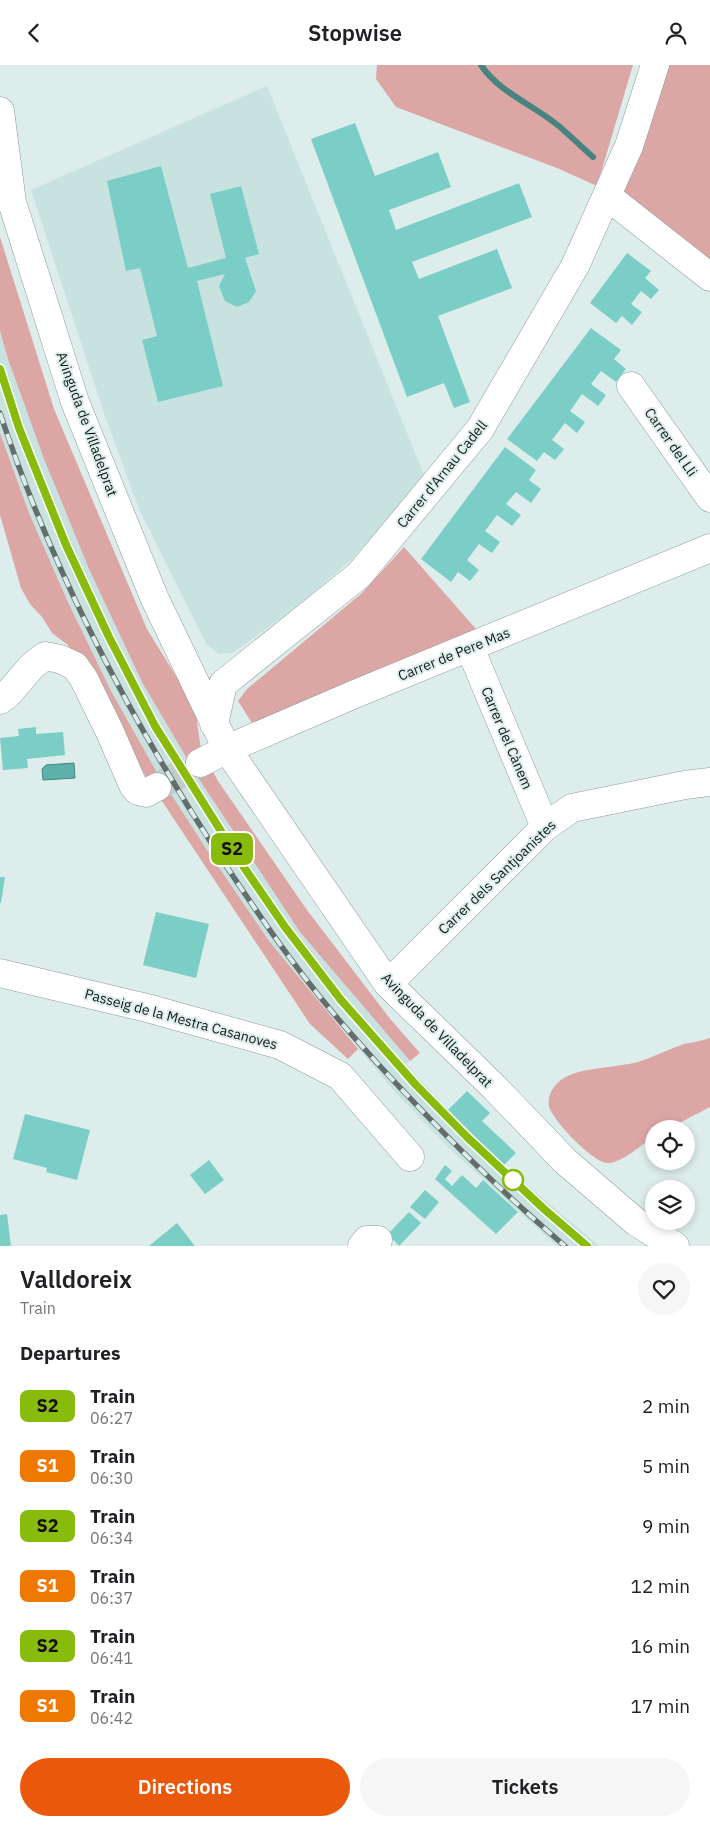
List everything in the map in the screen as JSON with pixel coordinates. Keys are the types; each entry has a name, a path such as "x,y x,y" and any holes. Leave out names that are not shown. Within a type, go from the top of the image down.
{"street":[{"name":"Carrer d'Arnau Cadell","path":"214,723 223,684 359,575 480,429 575,266 629,146 655,65"},
{"name":"Avinguda de Villadelprat","path":"0,111 12,201 75,402 154,597 214,723"},
{"path":"607,196 710,277"},
{"name":"Carrer del Lli","path":"631,387 710,498"},
{"name":"Carrer de Pere Mas","path":"200,763 227,749 710,548"},
{"name":"Carrer del Cànem","path":"470,648 545,827"},
{"path":"0,700 7,695 33,665 45,656 60,659 75,666 84,679 110,732 133,785 138,791 146,793 157,787"},
{"path":"214,723 227,749"},
{"name":"Avinguda de Villadelprat","path":"227,749 388,983 494,1087 565,1161 636,1221 675,1246"},
{"name":"Carrer dels Santjoanistes","path":"388,983 545,827 572,808 685,785 710,782"},
{"name":"Passeig de la Mestra Casanoves","path":"0,973 147,1008 280,1045 340,1077 410,1157"}],"shaded area":[{"path":"377,65 633,65 597,186 557,168 396,107 376,79"},
{"path":"655,65 710,65 710,277 607,196"},
{"path":"267,86 424,475 352,559 308,597 262,632 232,653 219,654 207,645 139,509 104,413 31,190"},
{"path":"0,237 54,409 147,629 195,707 201,750 218,781 307,910 391,1020 420,1053 410,1061 300,932 199,779 142,682 89,569 44,459 8,359 0,331"},
{"path":"0,331 8,359 44,459 89,569 142,682 199,779 300,932 410,1061 406,1064 504,1165 599,1246 557,1246 451,1150 394,1091 269,941 203,844 155,769 111,691 67,600 29,513 0,433"},
{"path":"0,433 29,513 67,600 111,691 155,769 269,941 358,1049 348,1059 310,1024 148,780 68,645 52,633 42,617 30,604 21,588 0,515"},
{"path":"404,547 476,629 252,723 238,701 247,689 362,593"},
{"path":"710,1038 710,1107 685,1120 645,1120 645,1144 620,1160 608,1163 593,1156 574,1140 557,1121 549,1106 551,1091 558,1082 568,1076 587,1070 638,1062 684,1044"}],"water":[{"path":"74,763 75,778 43,780 42,769 46,765"}],"building":[{"path":"355,123 375,176 438,152 451,187 389,210 396,230 519,183 532,217 412,262 419,279 497,249 512,288 438,316 470,402 454,408 444,383 407,397 311,139"},
{"path":"161,166 188,268 226,258 210,194 241,186 259,254 245,258 256,291 249,302 237,307 225,301 219,286 225,274 197,281 223,386 158,402 142,340 157,336 140,268 126,271 107,181"},
{"path":"627,253 651,271 645,278 659,290 651,299 641,291 631,304 642,312 632,325 622,316 616,323 590,303"},
{"path":"591,328 621,350 614,359 626,369 616,382 601,371 591,384 606,395 598,406 582,394 570,411 585,422 577,433 565,423 552,440 564,449 555,460 544,452 537,461 507,439"},
{"path":"505,447 536,470 529,480 541,489 531,503 516,492 506,504 521,515 512,526 497,515 485,531 500,542 492,553 479,544 467,560 479,570 470,581 458,572 451,582 421,559"},
{"path":"36,727 36,734 63,732 65,755 27,759 28,768 3,770 0,738 19,736 18,729"},
{"path":"0,877 5,877 1,903 0,903"},
{"path":"156,912 209,924 196,978 143,965"},
{"path":"467,1091 490,1113 482,1121 516,1153 504,1165 448,1110"},
{"path":"25,1114 90,1130 77,1180 46,1172 47,1168 13,1159"},
{"path":"209,1160 224,1180 205,1194 190,1175"},
{"path":"445,1165 452,1171 445,1179 452,1186 462,1175 476,1188 483,1180 518,1212 496,1234 435,1179"},
{"path":"425,1190 439,1202 425,1219 410,1207"},
{"path":"409,1212 421,1223 399,1246 388,1234"},
{"path":"7,1214 11,1246 0,1246 0,1215"},
{"path":"177,1223 195,1246 149,1246"}],"waterway":[{"path":"481,65 496,82 515,97 546,116 593,157"}],"tunnel":[{"path":"157,787 200,763"}],"railway":[{"path":"0,369 41,485 89,598 148,714 250,876 324,979 397,1065 490,1159 587,1246"},
{"path":"0,413 20,471 43,528 94,639 123,694 184,800 245,894 318,995 378,1064 469,1158 565,1246"}],"train":[{"name":"S2","path":"0,369 19,428 66,545 109,637 155,726 241,863 285,927 341,1000 416,1085 467,1137 544,1209 587,1246"}]}
